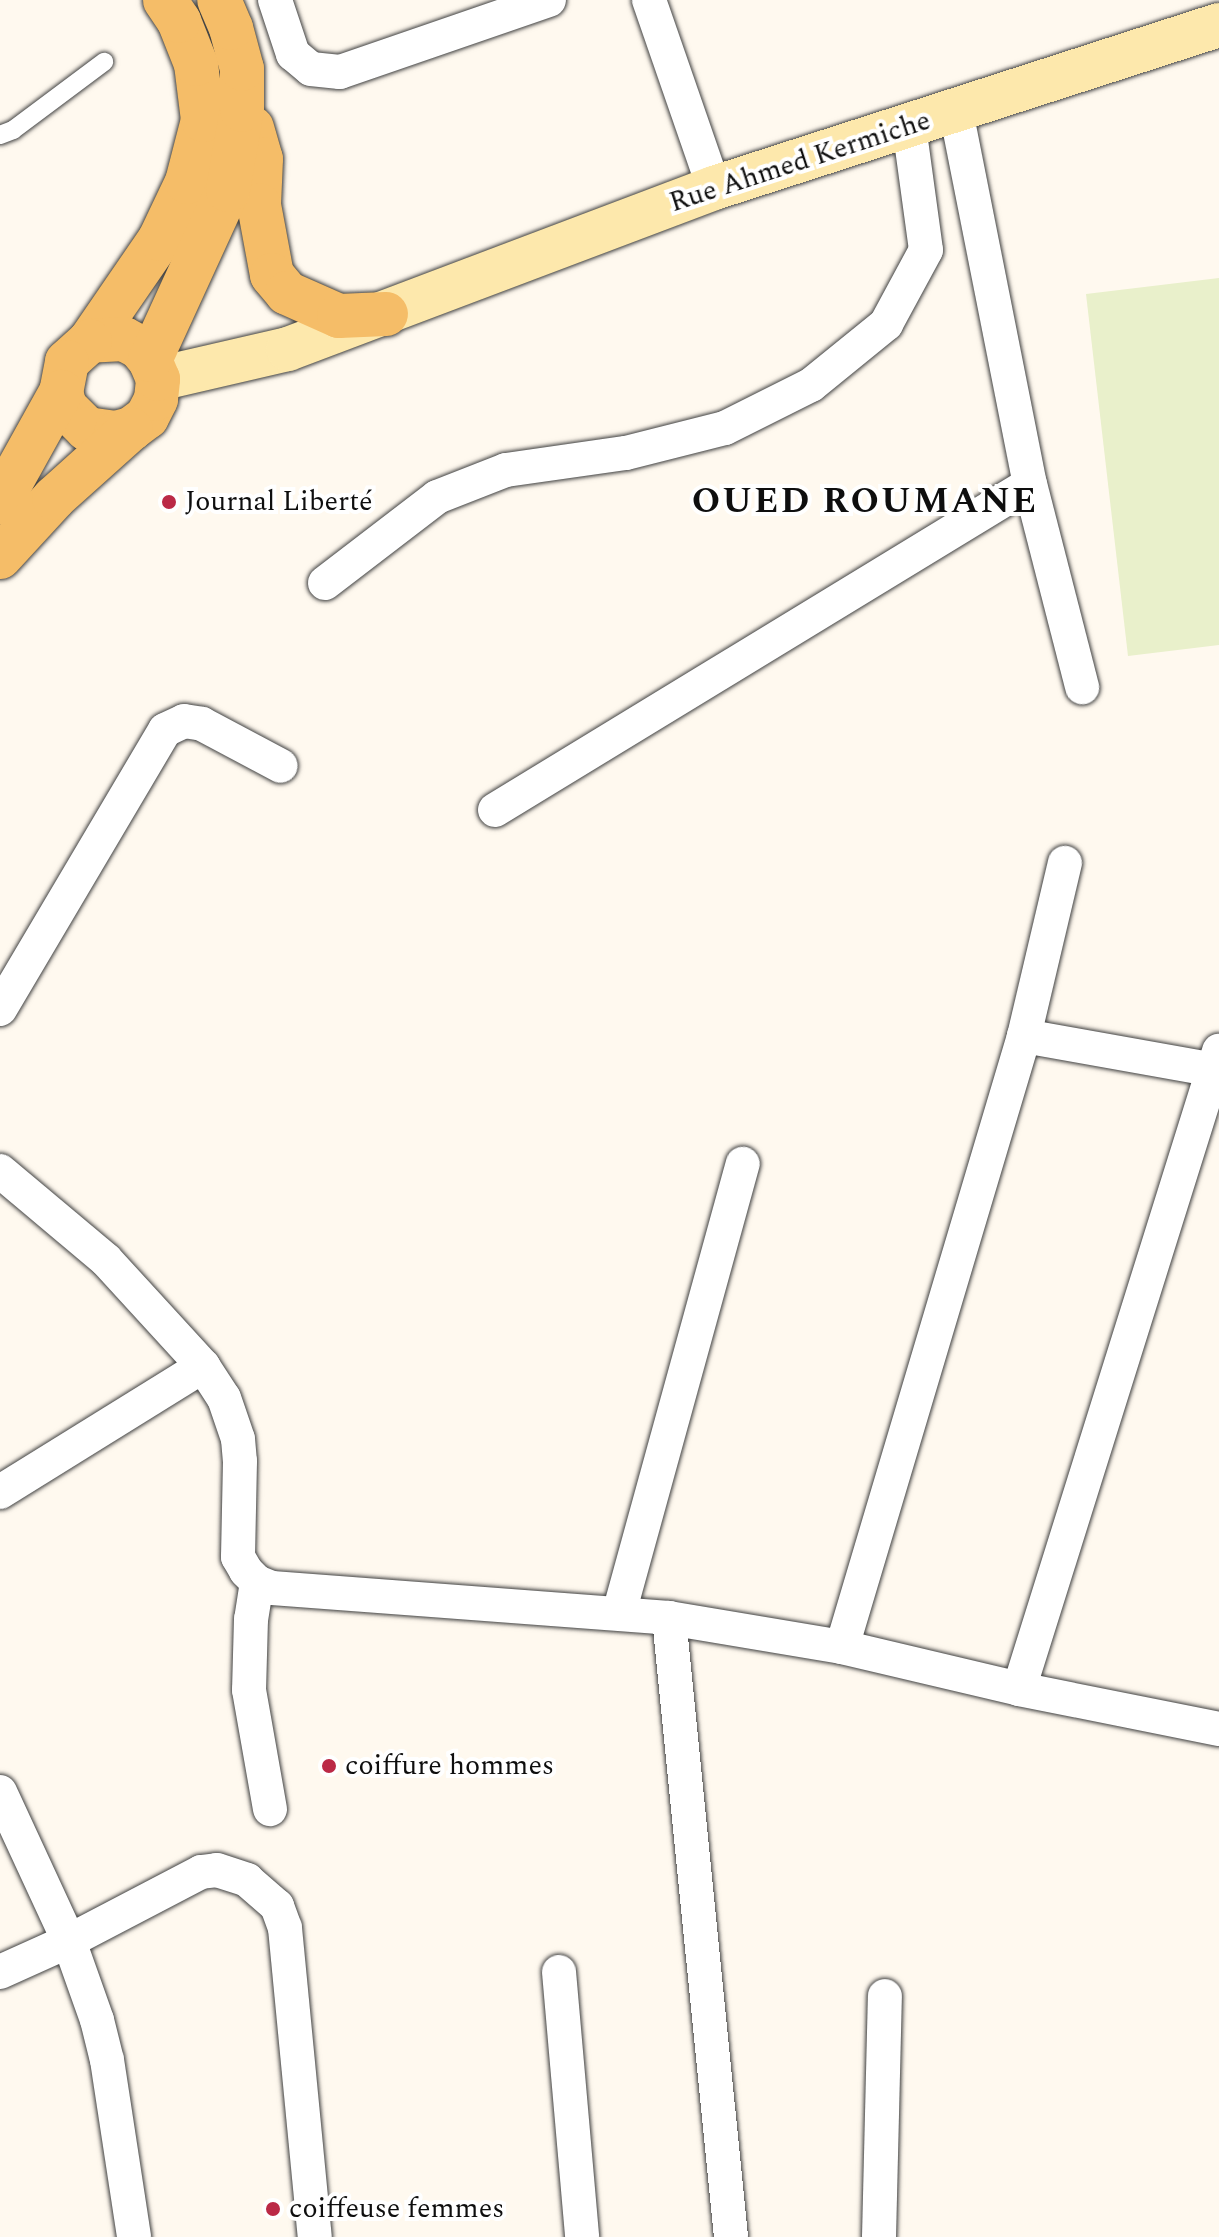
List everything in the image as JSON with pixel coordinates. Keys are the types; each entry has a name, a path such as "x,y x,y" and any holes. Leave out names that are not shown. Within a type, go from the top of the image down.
{"main road":[{"path":"0,502 61,392 67,362 90,341 160,239 187,182 203,120 196,64 179,21 165,0"},
{"path":"0,557 54,498 147,417 156,399 154,370 228,190 242,110 242,69 231,28 219,0"},
{"name":"Rue Ahmed Kermiche","path":"154,370 288,349 714,188 1219,25"},
{"path":"242,110 256,134 261,159 259,205 272,275 287,293 339,316 386,314"},
{"path":"90,341 124,339 139,347 154,370"},
{"path":"61,392 65,407 87,429 116,433 131,429"}],"street":[{"path":"275,0 293,54 311,69 340,72 549,0"},
{"path":"649,0 714,188"},
{"path":"956,111 1030,484 1082,687"},
{"path":"325,583 437,497 506,470 626,453 725,428 811,385 886,324 926,250 909,126"},
{"path":"495,810 1030,484"},
{"path":"0,1009 165,730 184,721 202,724 281,766"},
{"path":"842,1647 1024,1036 1065,863"},
{"path":"1019,1689 1217,1060 1024,1036"},
{"path":"619,1613 743,1164"},
{"path":"0,1171 106,1260 203,1366 224,1398 238,1439 238,1557 257,1582 272,1588 669,1618 842,1647 1019,1689 1219,1729"},
{"path":"0,1492 203,1366"},
{"path":"257,1582 251,1619 249,1690 270,1809"},
{"path":"669,1618 731,2237"},
{"path":"0,1792 85,1980 107,2060 134,2237"},
{"path":"0,1972 69,1941 201,1872 233,1873 247,1880 277,1906 287,1943 315,2237"},
{"path":"559,1972 582,2237"},
{"path":"879,2237 885,1996"}],"lane":[{"path":"0,135 13,130 104,62"}],"green space":[{"path":"1219,278 1219,645 1128,656 1086,294"}],"place":[{"name":"Journal Liberté","path":"169,502"},
{"name":"coiffure hommes","path":"329,1766"},
{"name":"coiffeuse femmes","path":"273,2209"}],"district":[{"name":"OUED ROUMANE","path":"865,502"}]}
